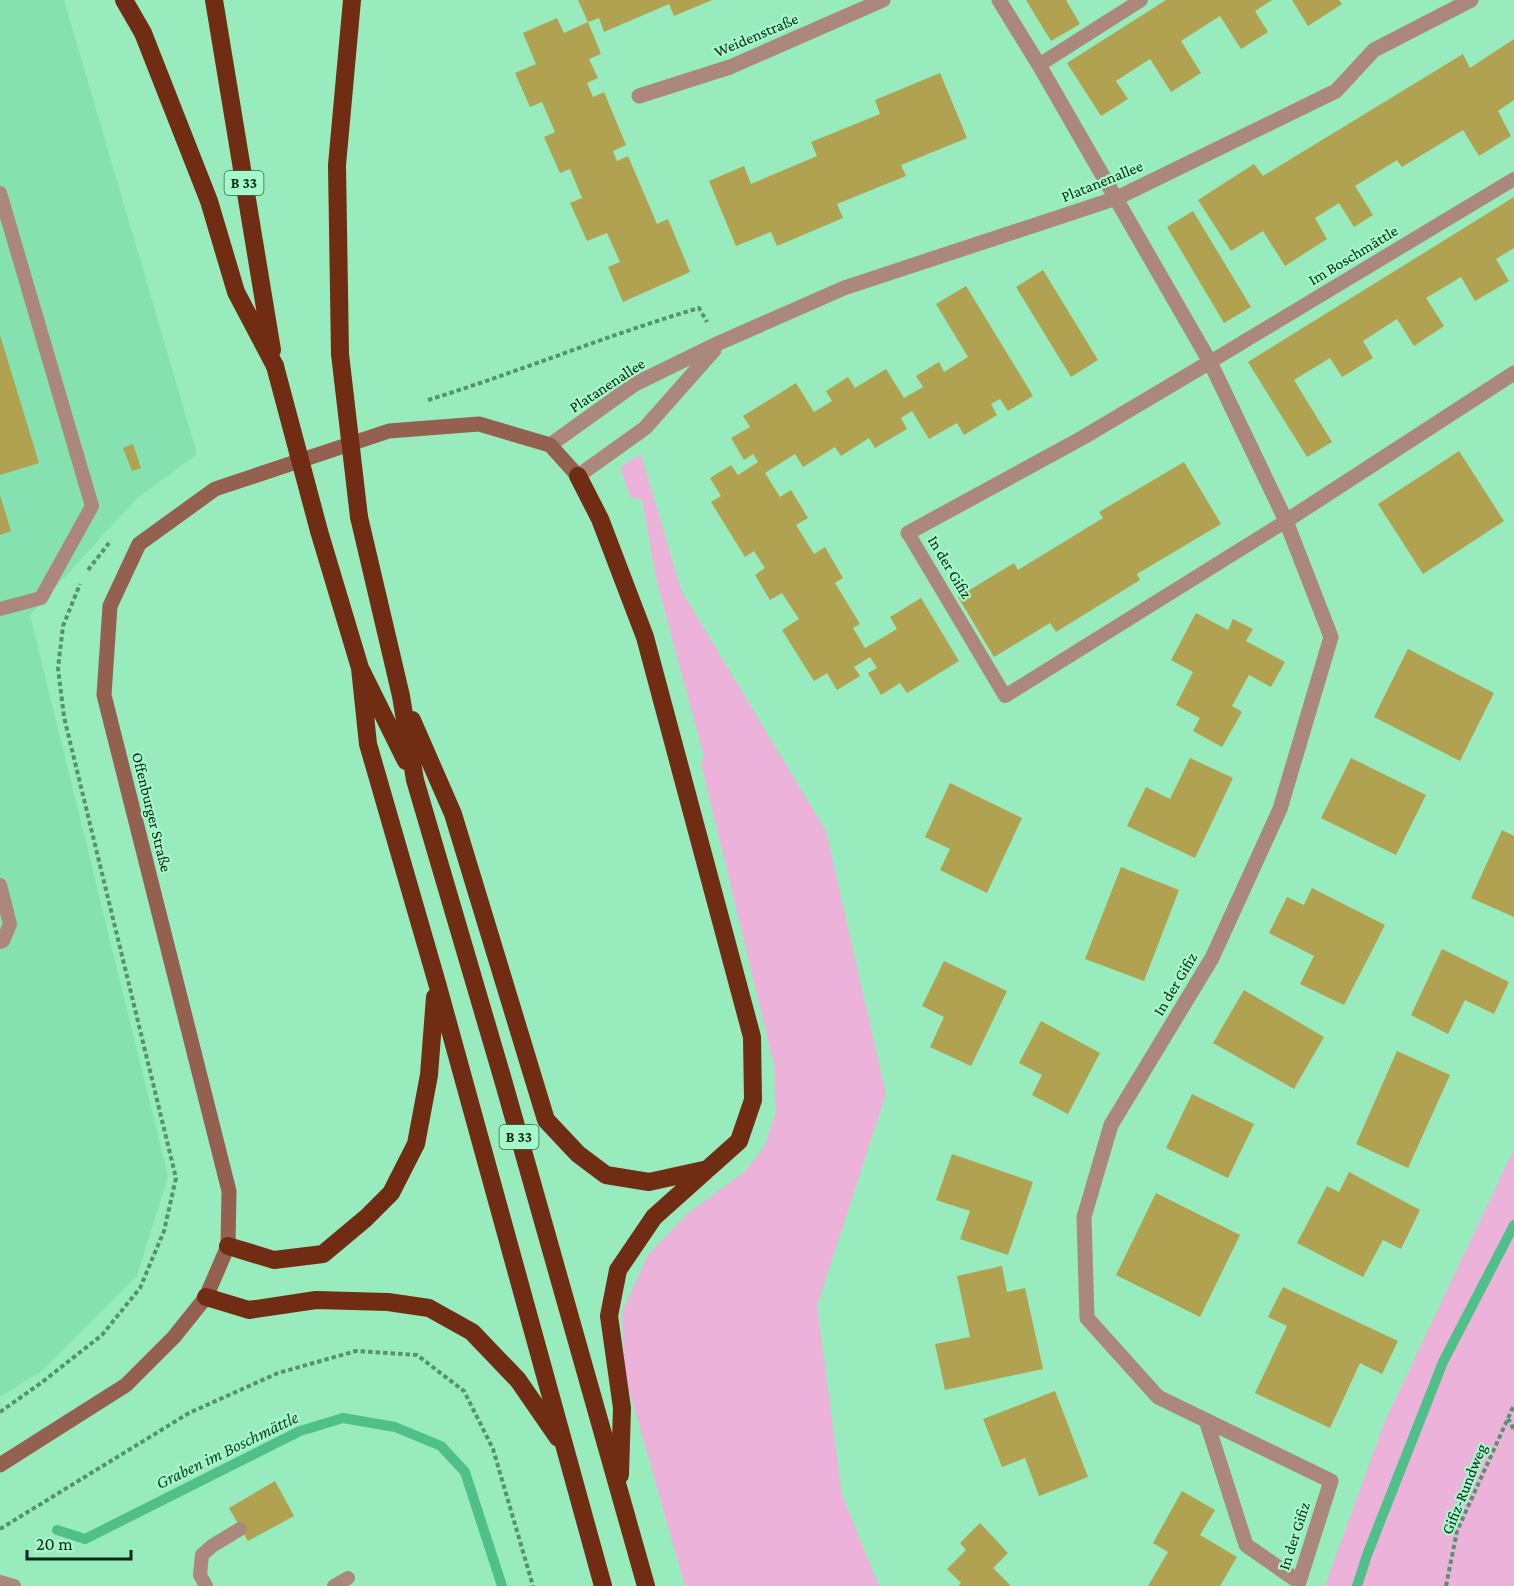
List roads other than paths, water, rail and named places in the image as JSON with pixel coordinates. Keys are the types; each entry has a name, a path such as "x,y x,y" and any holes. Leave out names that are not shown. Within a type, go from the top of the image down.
{"highway":[{"path":"124,0 143,33 209,201 236,292 274,366"},
{"name":"B 33","path":"214,0 274,366 319,531 360,668 415,780"},
{"name":"B 33","path":"352,0 337,165 340,354 359,517 401,696 415,780 503,1080 646,1586"},
{"path":"578,476 600,519 645,637 752,1037 753,1100 739,1141 654,1217 618,1270 609,1316 622,1408 619,1494"},
{"name":"B 33","path":"360,668 368,744 603,1586"},
{"path":"401,696 453,814 546,1120 578,1154 606,1175 649,1182 710,1169"},
{"path":"228,1246 274,1260 323,1254 366,1218 391,1193 416,1144 429,1075 436,983"},
{"path":"206,1297 249,1310 316,1300 388,1302 429,1308 472,1332 518,1380 566,1449"}],"street":[{"name":"Weidenstraße","path":"639,96 730,67 884,0"},
{"path":"999,0 1117,198"},
{"name":"Platanenallee","path":"550,445 635,384 844,288 1117,198 1336,91 1374,50 1470,0"},
{"name":"In der Gifiz","path":"1117,198 1210,362 1286,521 1331,637 1280,809 1212,958 1111,1125 1084,1217 1087,1318 1158,1396 1330,1481 1299,1582 1246,1545 1206,1420"},
{"name":"Platanenallee","path":"578,476 645,428 720,343"},
{"name":"In der Gifiz","path":"908,533 1082,438 1210,362"},
{"path":"1286,521 1514,373"},
{"name":"Offenburger Straße","path":"0,1465 126,1385 174,1336 206,1297 228,1246 229,1191 104,695 110,606 139,544 215,489 389,431 479,424 550,445"},
{"path":"550,445 578,476"}],"lane":[{"path":"1039,65 1141,0"},
{"name":"Im Boschmättle","path":"1210,362 1514,179"},
{"path":"0,194 92,506 41,598 0,609"},
{"name":"In der Gifiz","path":"908,533 1005,696 1286,521"},
{"path":"0,885 10,924 3,941 0,942"},
{"path":"206,1586 200,1575 202,1556 212,1546 240,1529"},
{"path":"334,1586 348,1578"},
{"path":"0,1582 14,1586"}],"waterway":[{"path":"1357,1586 1443,1362 1514,1225"},
{"name":"Graben im Boschmättle","path":"57,1530 85,1539 300,1431 343,1418 395,1427 441,1446 465,1472 502,1586"}]}
